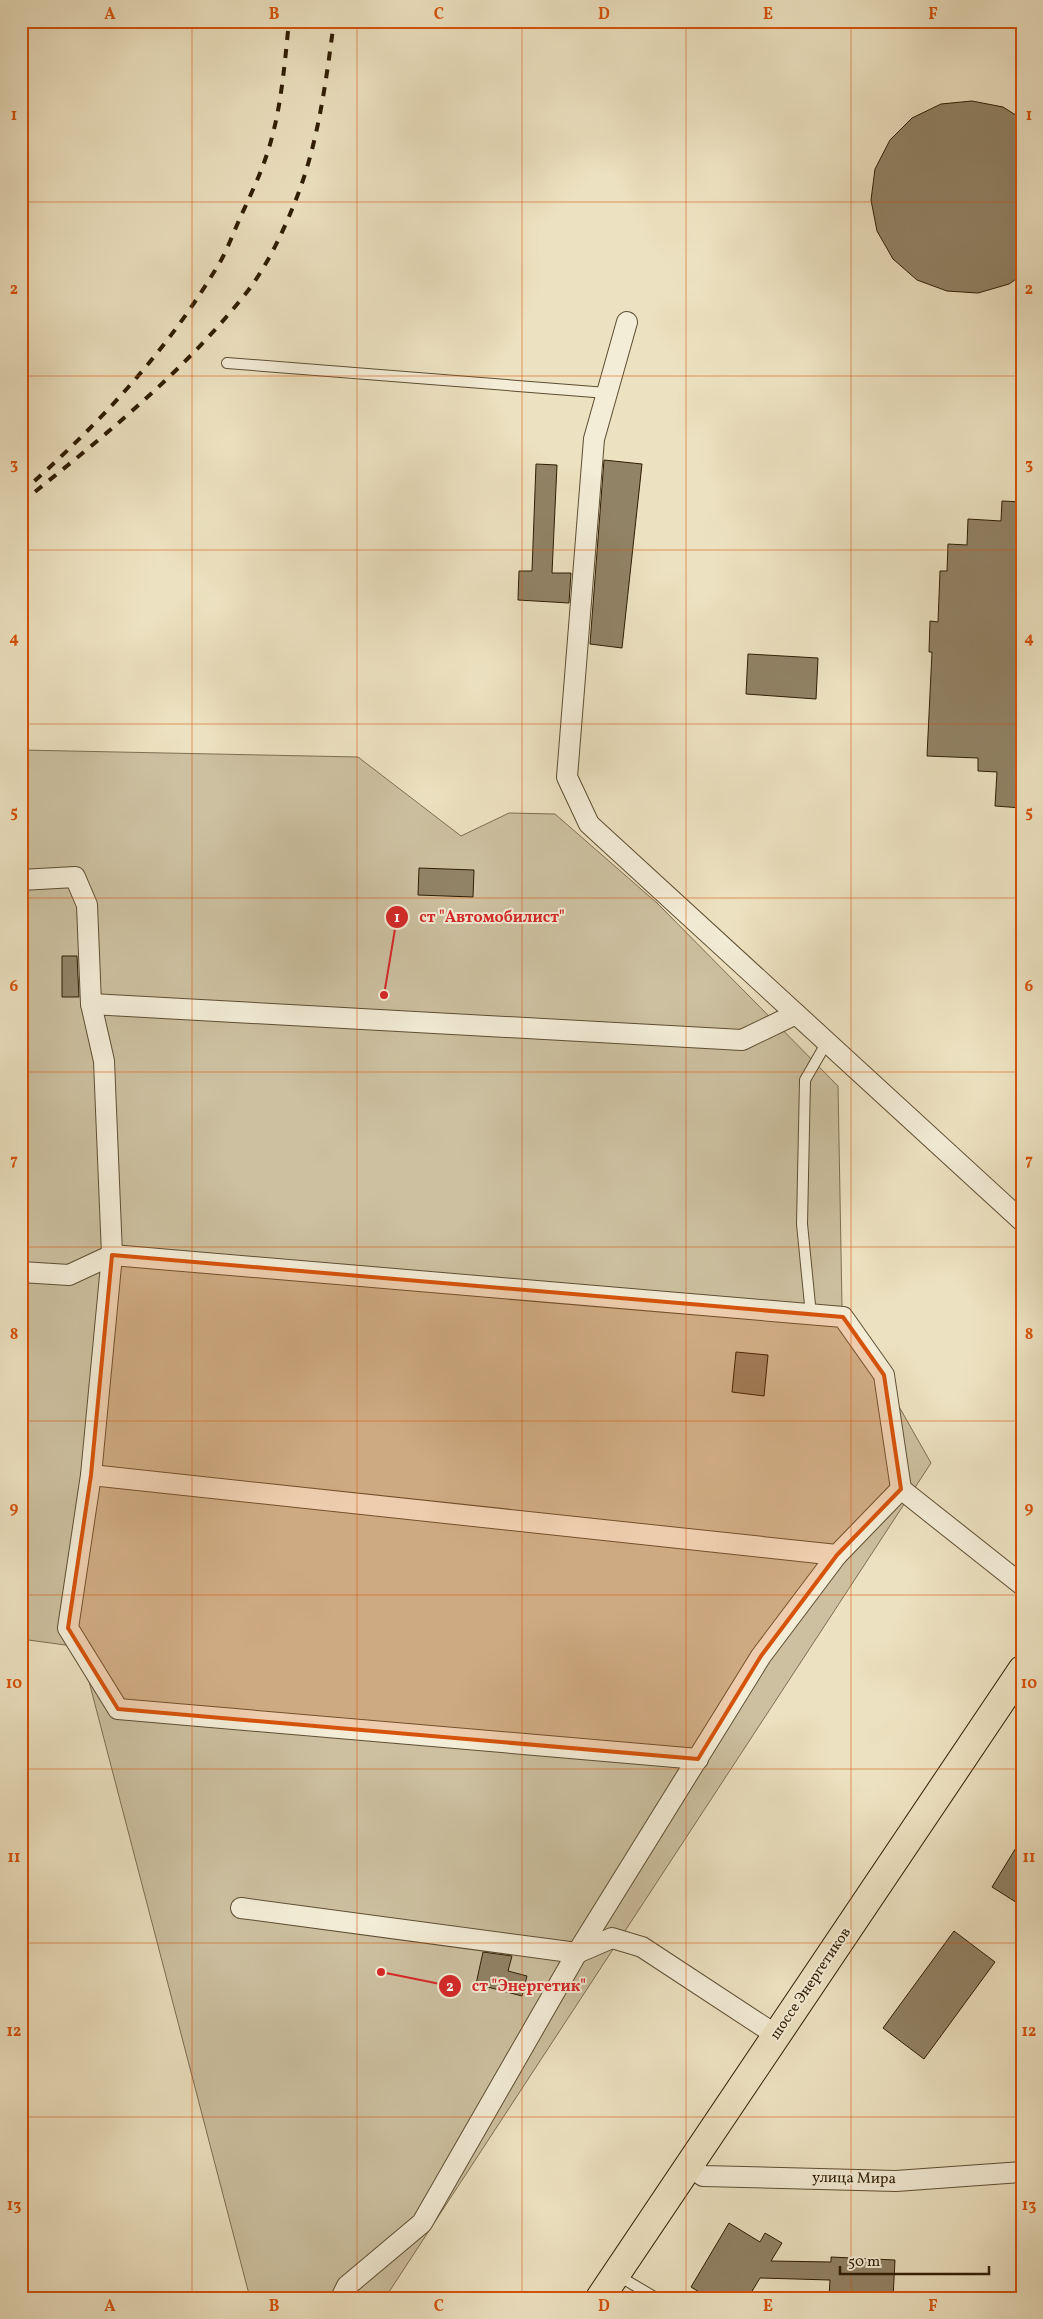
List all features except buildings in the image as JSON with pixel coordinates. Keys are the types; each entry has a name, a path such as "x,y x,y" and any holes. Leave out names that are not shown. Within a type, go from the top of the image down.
{"main road":[{"name":"шоссе Энергетиков","path":"600,2298 1022,1670"}],"street":[{"path":"626,322 594,440 567,777 590,824 1022,1221"},
{"path":"21,880 76,877 87,905 91,1004 104,1061 112,1255 91,1475 68,1628 118,1709 698,1759"},
{"path":"91,1004 742,1040 796,1014"},
{"path":"21,1272 69,1275 112,1255 843,1317 884,1375 901,1489 1022,1585"},
{"path":"91,1475 837,1555"},
{"path":"341,2298 347,2286 422,2223 577,1953 762,1656 837,1555 901,1489"},
{"path":"241,1908 577,1953 612,1938 642,1947 776,2035"},
{"name":"улица Мира","path":"688,2165 703,2176 896,2181 1022,2172"}],"lane":[{"path":"227,364 607,392"},
{"path":"811,1315 802,1224 805,1080 827,1042"},
{"path":"616,2274 656,2298"}],"highlighted area":[{"path":"112,1255 843,1317 884,1375 901,1489 837,1555 761,1656 698,1759 118,1709 68,1628 91,1475"}],"shaded area":[{"path":"21,750 358,757 461,836 509,813 555,814 657,903 838,1086 842,1306 931,1463 385,2298 250,2298 80,1647 21,1639"}],"railway":[{"path":"21,493 75,443 126,390 173,333 218,266 254,188 269,147 281,94 289,21"},
{"path":"21,503 111,429 169,377 222,322 254,282 280,237 295,202 310,158 320,113 334,21"}],"place":[{"name":"ст \"Автомобилист\"","path":"384,995"},
{"name":"ст \"Энергетик\"","path":"381,1972"}]}
